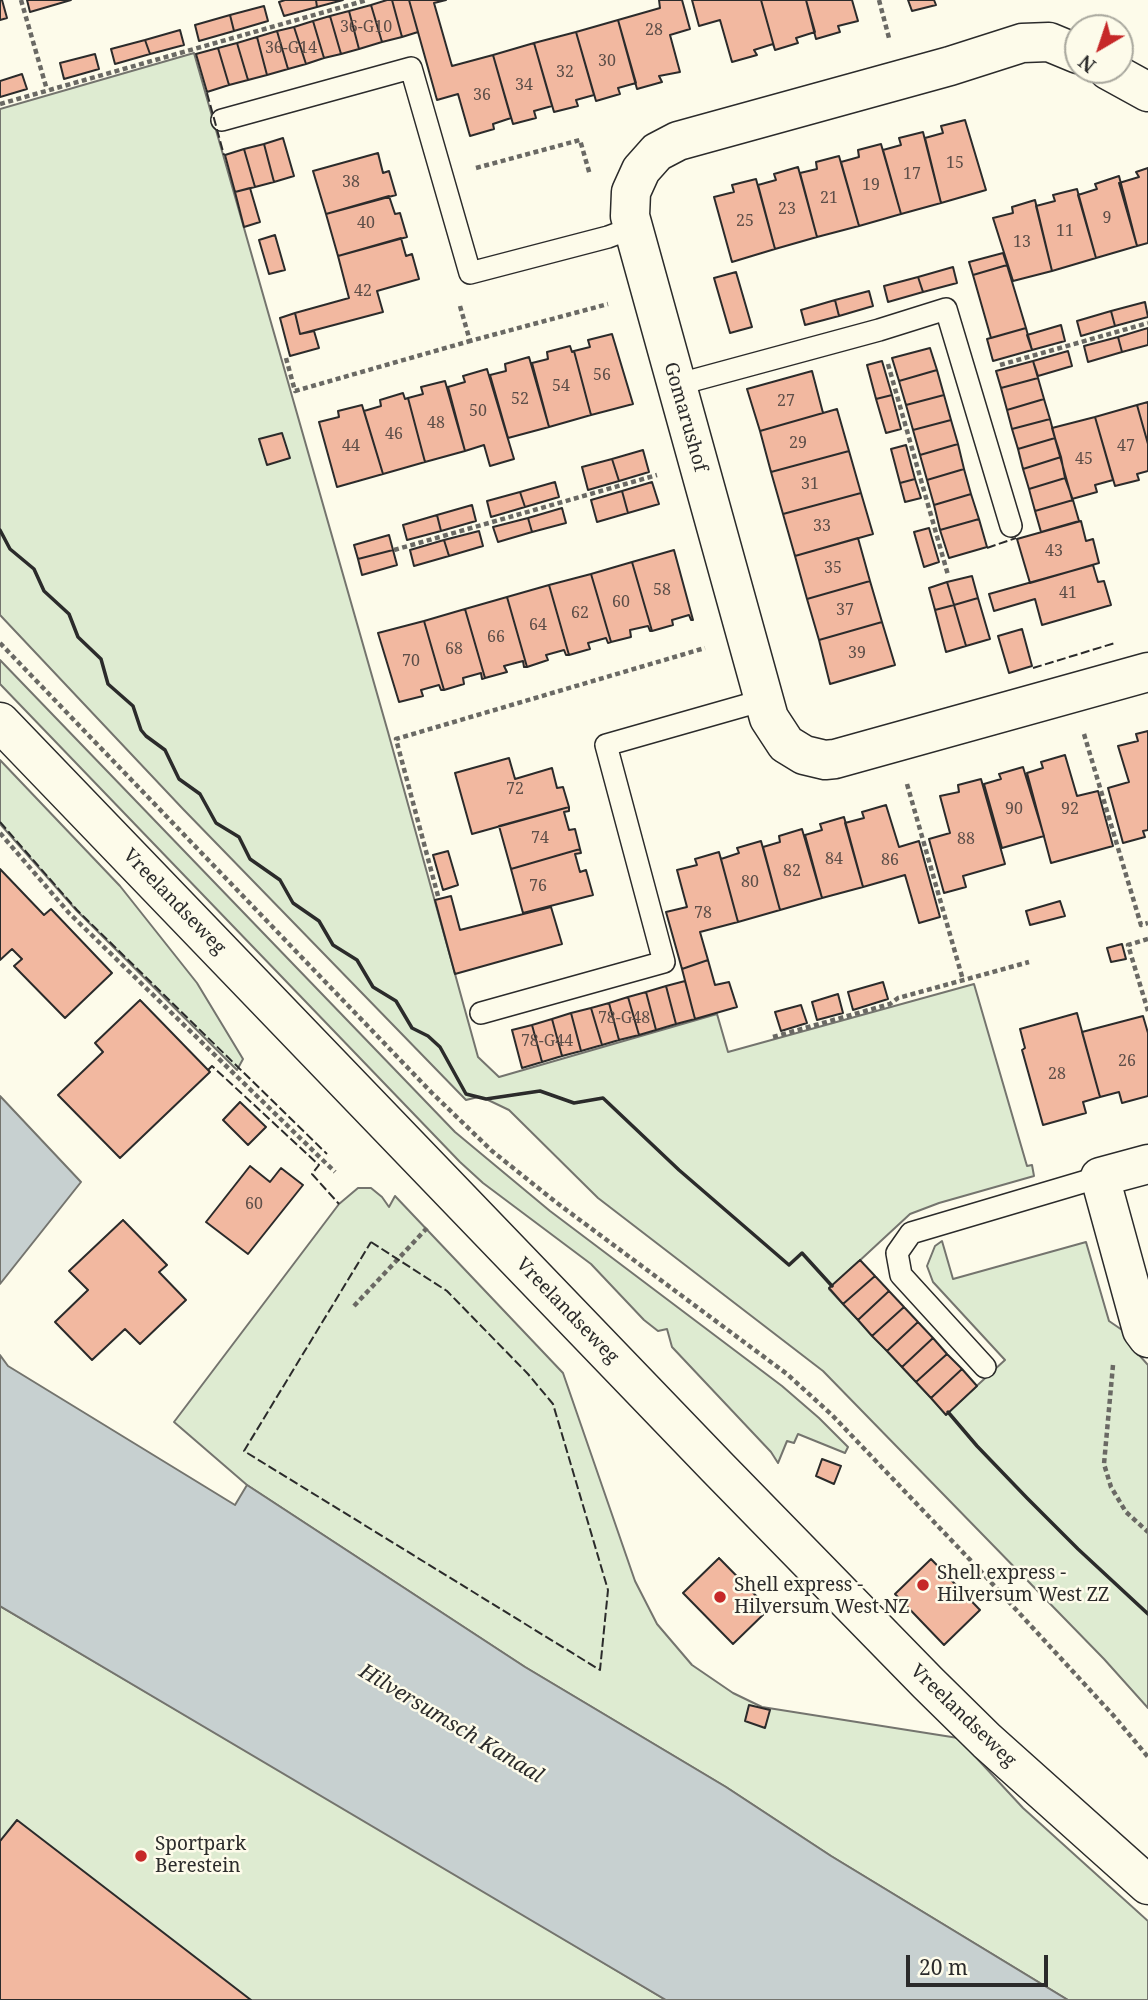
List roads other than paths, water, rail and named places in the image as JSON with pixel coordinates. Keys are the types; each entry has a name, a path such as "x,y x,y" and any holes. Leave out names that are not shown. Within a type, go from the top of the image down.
{"street":[{"name":"Gomarushof","path":"1064,48 1049,42 1022,43 950,66 678,141 657,152 640,170 629,205 632,228 769,718 779,737 804,755 825,760 835,759 1148,672"},
{"name":"Vreelandseweg","path":"0,722 726,1477 928,1683 987,1741 1148,1885"},
{"path":"1145,1334 1100,1177 1148,1164"}],"lane":[{"path":"222,120 411,68 470,273 608,237 632,228"},
{"path":"676,385 946,309 1011,526"},
{"path":"481,1013 664,962 606,745 764,700"},
{"path":"985,1367 901,1275 897,1253 911,1233 1100,1177"}],"water":[{"path":"0,1096 81,1182 0,1284"},
{"name":"Hilversumsch Kanaal","path":"0,1355 8,1366 235,1505 247,1485 525,1667 726,1787 831,1856 1068,2000 666,2000 0,1606"}],"place":[{"name":"Shell express - Hilversum West ZZ","path":"923,1585"},
{"name":"Shell express - Hilversum West NZ","path":"720,1597"},
{"name":"Sportpark Berestein","path":"141,1856"}]}
